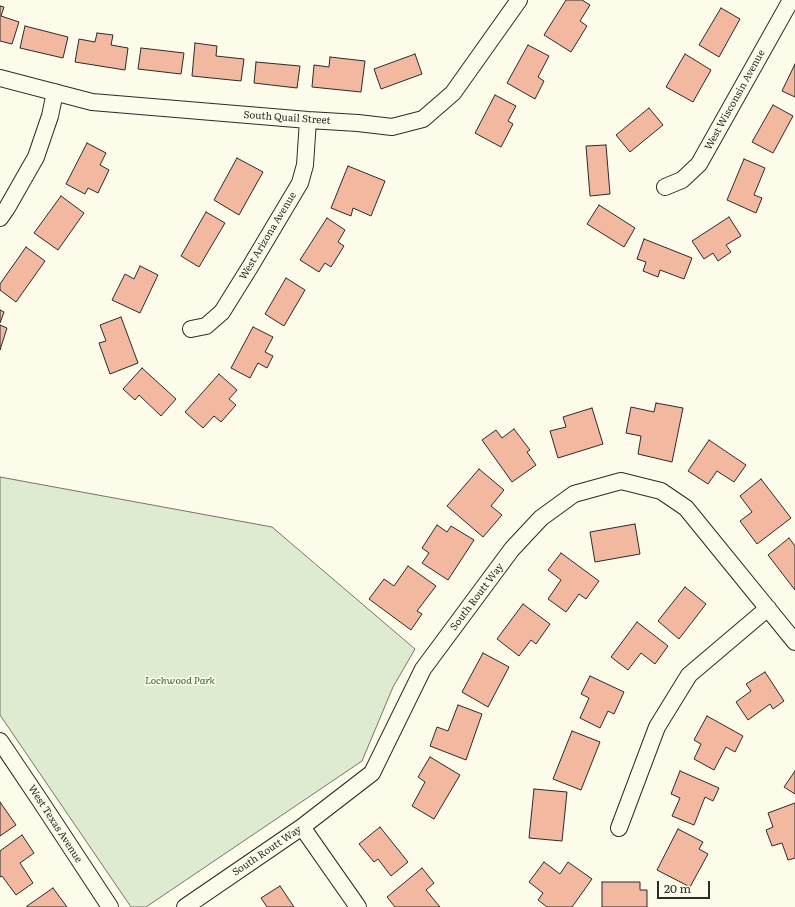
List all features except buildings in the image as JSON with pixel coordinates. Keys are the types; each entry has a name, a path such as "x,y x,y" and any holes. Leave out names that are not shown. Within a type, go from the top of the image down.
{"street":[{"name":"South Quail Street","path":"0,78 92,102 392,126 423,119 453,93 519,0"},
{"name":"West Wisconsin Avenue","path":"665,187 682,180 699,164 791,0"},
{"path":"0,218 36,157 50,116 55,92"},
{"name":"West Arizona Avenue","path":"191,329 206,326 222,312 300,183 305,165 308,120"},
{"name":"South Routt Way","path":"185,907 302,827 372,773 423,669 512,550 541,518 574,494 621,481 661,491 686,508 795,642"},
{"path":"619,828 657,727 689,675 768,608"},
{"name":"West Texas Avenue","path":"0,741 110,907"},
{"path":"302,827 358,907"}],"green space":[{"name":"Lochwood Park","path":"0,477 272,527 415,649 393,687 362,761 146,907 131,907 0,715"}]}
